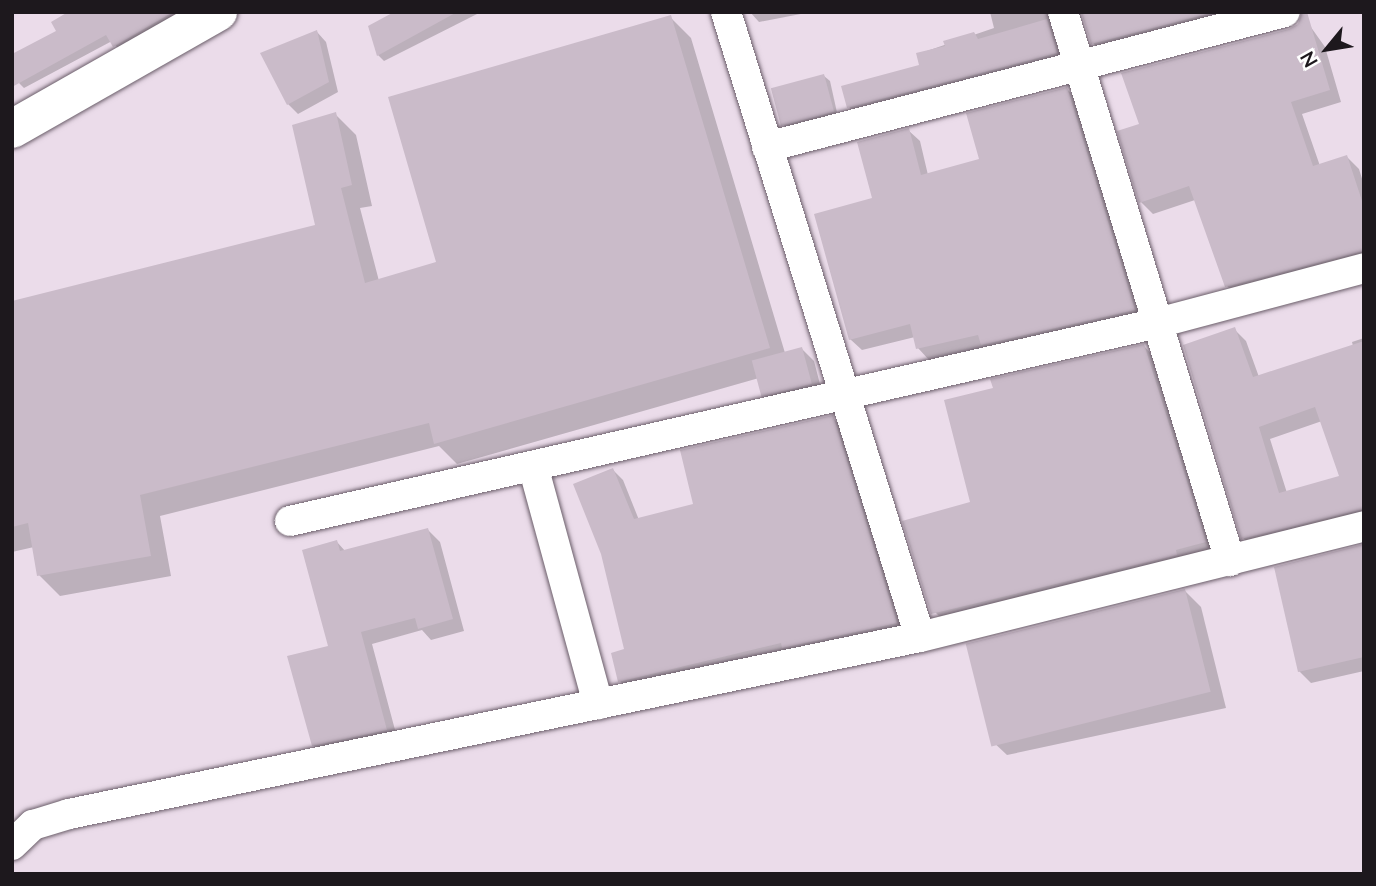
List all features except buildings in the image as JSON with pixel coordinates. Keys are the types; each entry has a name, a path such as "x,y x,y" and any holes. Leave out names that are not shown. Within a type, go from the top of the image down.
{"main road":[{"path":"12,129 218,12"}],"street":[{"path":"726,12 919,636"},
{"path":"1063,12 1230,561"},
{"path":"767,147 1285,12"},
{"path":"290,521 1158,323 1364,268"},
{"path":"533,466 598,704"},
{"path":"12,845 33,825 69,814 919,636 1364,526"}]}
